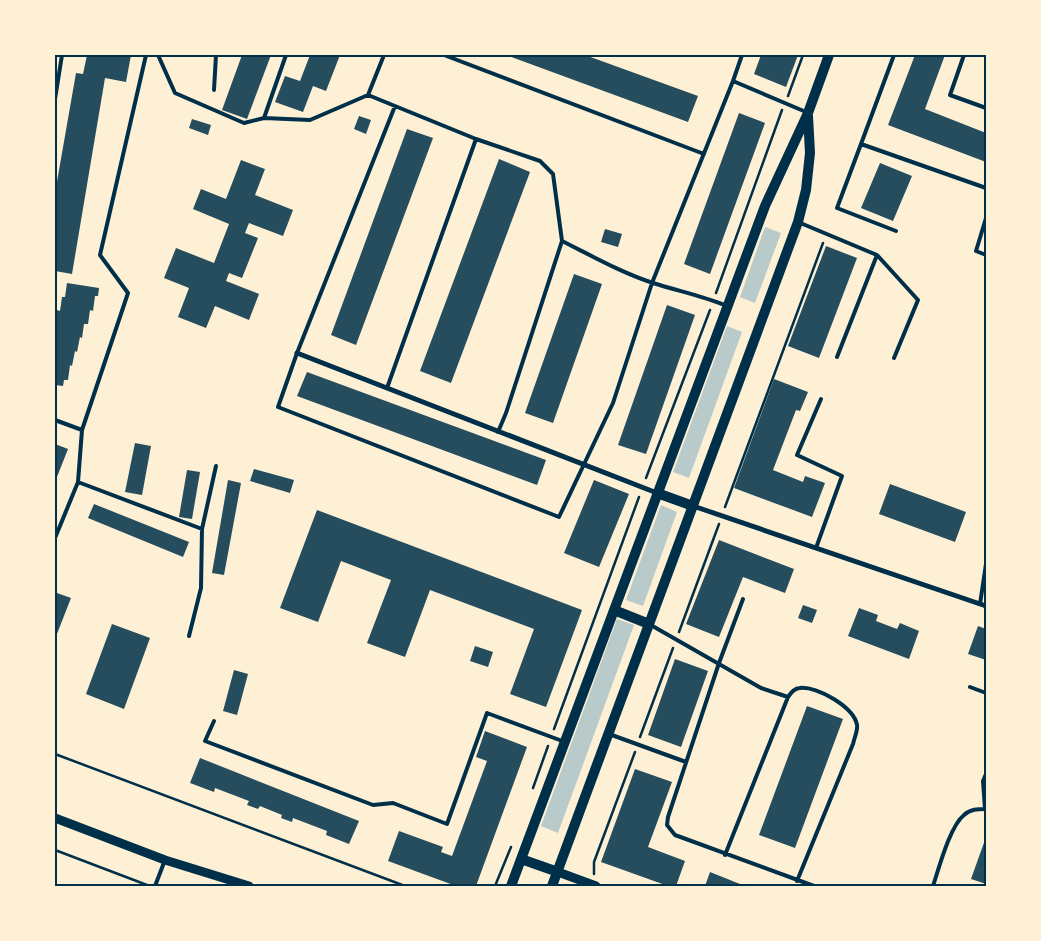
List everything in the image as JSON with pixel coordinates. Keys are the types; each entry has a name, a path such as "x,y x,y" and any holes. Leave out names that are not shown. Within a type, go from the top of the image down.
{"main road":[{"path":"511,886 765,206 808,113 829,55"},
{"path":"552,886 798,222 806,190 810,153 808,113"},
{"path":"657,493 693,506"},
{"path":"614,610 649,624"},
{"path":"521,859 558,872"}],"street":[{"path":"297,353 657,493"},
{"path":"693,506 983,605"},
{"path":"55,818 165,860 248,886"},
{"path":"558,872 595,886"}],"lane":[{"path":"55,99 62,55"},
{"path":"55,538 78,482 82,430 128,293 100,255 146,55"},
{"path":"158,55 175,93 244,123 264,118 310,120 368,95 476,139 540,161 554,174 562,241 506,413 498,432"},
{"path":"214,90 216,55"},
{"path":"264,118 286,55"},
{"path":"368,95 384,55"},
{"path":"444,55 704,154"},
{"path":"396,106 297,353 278,407 559,517 614,403 652,283 742,55"},
{"path":"894,55 837,208 896,231"},
{"path":"964,55 950,95 986,108"},
{"path":"733,81 808,113"},
{"path":"387,388 476,139"},
{"path":"861,144 986,188"},
{"path":"986,218 976,251 986,255"},
{"path":"798,222 876,255 918,300 894,358"},
{"path":"562,241 597,259 652,283 713,300 727,306"},
{"path":"837,356 876,255"},
{"path":"816,548 842,476 797,455 821,399"},
{"path":"55,420 82,430"},
{"path":"189,636 201,588 202,529 216,466"},
{"path":"78,482 202,529"},
{"path":"983,605 986,564"},
{"path":"743,599 719,663 667,825 675,835 725,855 814,886"},
{"path":"649,624 677,638 761,688 788,697"},
{"path":"970,687 986,693"},
{"path":"725,855 788,697 794,690 799,688 813,689 832,698 852,712 857,726 853,744 797,880"},
{"path":"214,721 205,741 373,805 393,803 447,824 487,713 564,742"},
{"path":"609,734 686,762"},
{"path":"933,886 956,823 965,814 974,810 986,809 983,781 986,774"},
{"path":"155,886 165,860"}],"path":[{"path":"532,788 803,55"},
{"path":"595,886 594,862 826,234"},
{"path":"55,754 405,886"},
{"path":"495,886 514,840"},
{"path":"55,850 150,886"}],"shaded area":[{"path":"765,227 781,233 755,303 740,297"},
{"path":"727,326 742,332 689,478 673,472"},
{"path":"661,505 677,512 643,606 626,600"},
{"path":"617,619 634,625 558,833 541,826"}],"building":[{"path":"87,55 131,55 126,82 105,78 72,274 55,271 55,193 76,73 83,74"},
{"path":"242,55 271,55 247,119 222,110"},
{"path":"310,55 340,55 326,91 313,86 303,112 275,102 285,76 300,81"},
{"path":"506,55 585,55 698,96 688,122"},
{"path":"761,55 798,55 786,87 754,74"},
{"path":"915,55 945,55 925,109 986,133 986,162 888,125"},
{"path":"739,113 765,123 710,274 684,264"},
{"path":"359,116 371,120 366,134 354,129"},
{"path":"192,119 211,125 208,135 189,128"},
{"path":"407,129 433,138 356,345 331,335"},
{"path":"499,159 530,172 451,383 420,371"},
{"path":"241,160 265,169 255,195 293,210 283,236 249,223 245,233 258,238 242,278 229,273 226,281 259,294 249,320 215,306 206,328 178,317 189,288 164,278 176,248 214,263 229,224 193,209 201,189 226,199"},
{"path":"880,163 912,176 893,221 861,208"},
{"path":"605,229 622,234 618,247 601,242"},
{"path":"826,246 857,258 819,358 788,346"},
{"path":"574,274 602,284 553,423 525,413"},
{"path":"67,283 99,288 98,296 95,296 93,311 90,310 88,324 84,324 82,338 80,337 72,366 70,365 68,380 64,380 63,386 55,385 55,322 57,310 60,311 62,297 65,297"},
{"path":"667,305 695,315 646,454 618,445"},
{"path":"307,372 546,460 537,485 297,396"},
{"path":"774,379 808,392 800,411 796,410 773,470 803,482 805,476 825,483 812,517 734,488"},
{"path":"135,443 151,446 142,495 125,492"},
{"path":"55,444 68,449 55,482"},
{"path":"254,469 294,480 290,493 250,481"},
{"path":"187,470 200,472 192,519 179,517"},
{"path":"228,480 241,483 224,575 212,573"},
{"path":"594,480 629,494 599,567 564,553"},
{"path":"890,484 966,512 955,542 879,514"},
{"path":"94,504 189,542 183,557 88,518"},
{"path":"317,510 582,610 546,707 510,694 534,629 430,590 405,657 367,643 391,580 341,561 318,622 280,608"},
{"path":"719,540 794,569 785,593 743,577 719,637 686,624"},
{"path":"57,593 71,598 55,639 55,597"},
{"path":"803,605 817,610 812,623 798,618"},
{"path":"859,608 878,615 876,621 897,629 900,623 919,631 909,659 848,636"},
{"path":"112,624 150,638 124,709 86,694"},
{"path":"978,626 986,629 986,660 968,654"},
{"path":"475,646 493,652 488,667 470,661"},
{"path":"675,659 708,671 681,747 648,735"},
{"path":"234,670 248,674 237,715 223,711"},
{"path":"807,706 843,719 795,848 759,835"},
{"path":"485,731 527,747 476,886 456,886 388,861 399,831 443,847 441,852 452,856 487,761 476,757"},
{"path":"200,758 359,821 349,844 326,835 327,831 293,818 292,822 281,818 282,815 260,806 258,809 247,805 249,801 215,788 214,792 190,783"},
{"path":"635,769 672,782 648,847 685,861 676,886 668,886 601,862"},
{"path":"986,837 986,884 971,879"},
{"path":"710,872 745,886 705,886"}]}
